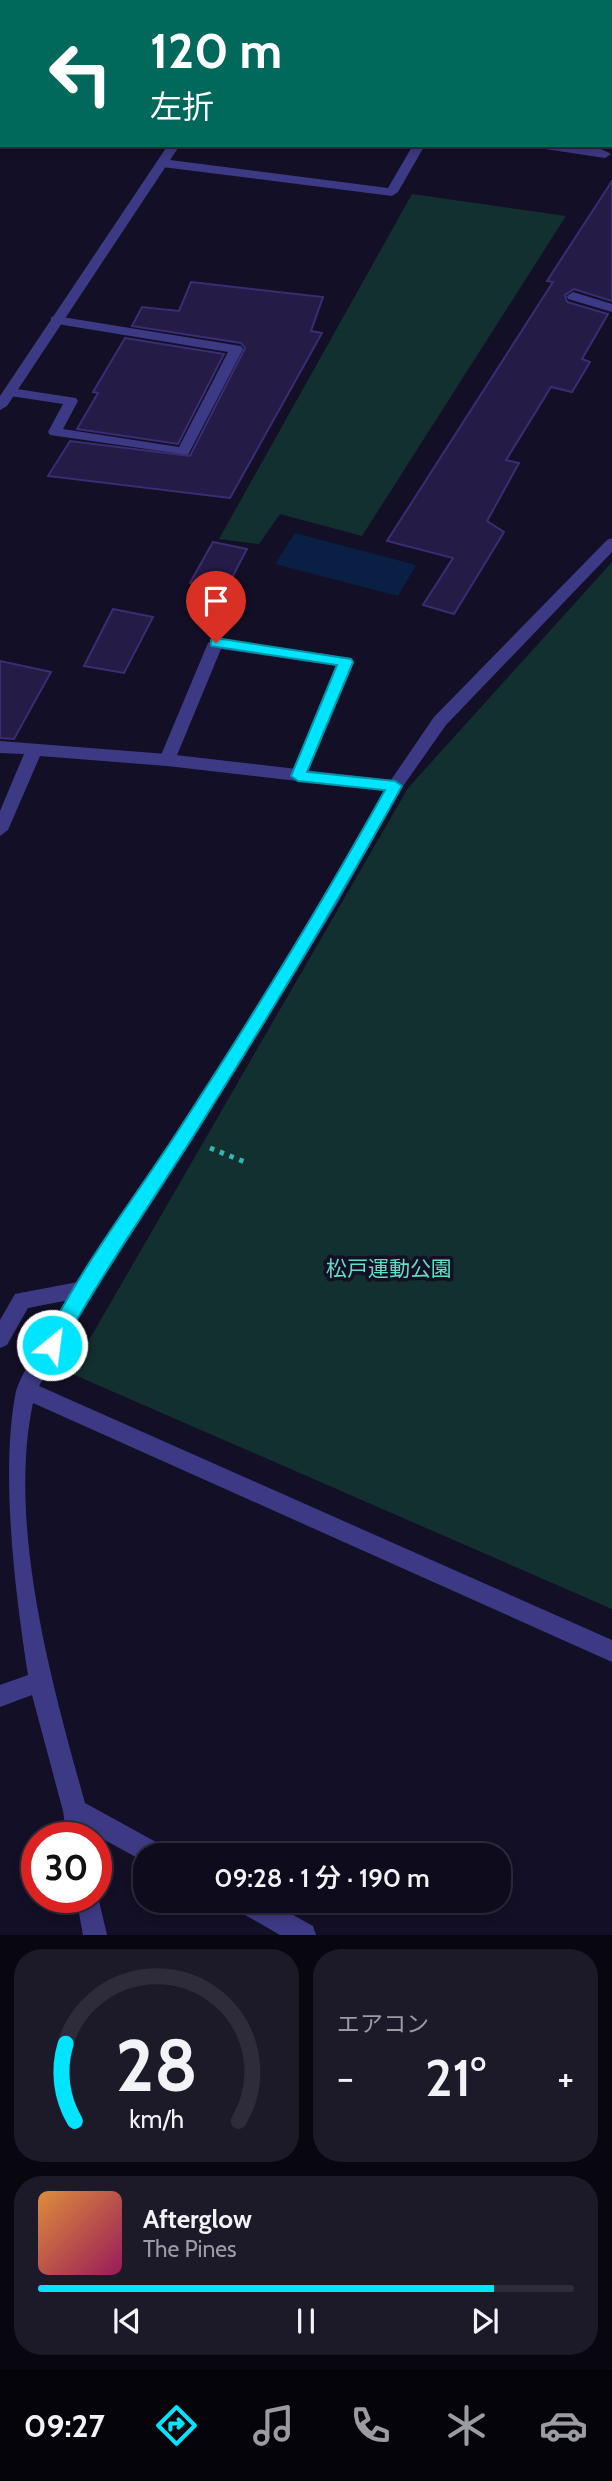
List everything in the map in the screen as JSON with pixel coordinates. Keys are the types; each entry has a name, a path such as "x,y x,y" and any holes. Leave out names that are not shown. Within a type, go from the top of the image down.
{"street":[{"path":"0,406 173,147"},
{"path":"162,163 392,192 418,147"},
{"path":"558,147 605,154"},
{"path":"573,296 612,308"},
{"path":"10,392 71,401 55,432 184,452 236,349 56,320"},
{"path":"77,1822 40,1681 22,1570 16,1499 18,1427 26,1390 83,1290 183,1138 330,902 395,786 440,721 612,543"},
{"path":"167,760 216,643 346,662 298,776"},
{"path":"0,747 167,760 395,786"},
{"path":"0,830 34,750"},
{"path":"0,1339 22,1300 83,1290"},
{"path":"26,1390 612,1651"},
{"path":"0,1696 40,1681"},
{"path":"75,1811 135,1843"},
{"path":"91,1913 95,1935"},
{"path":"264,1913 304,1935"}],"green space":[{"path":"412,194 566,216 362,536 280,514 259,544 219,539"},
{"name":"松戸運動公園","path":"612,562 612,1609 70,1373 408,788"}],"water":[{"path":"295,533 416,565 398,596 275,564"}],"building":[{"path":"612,181 612,301 574,289 565,295 567,302 608,314 582,359 590,362 572,392 551,387 506,460 519,463 487,521 504,532 454,614 423,605 453,558 387,541 553,282 547,281"},
{"path":"191,282 323,297 311,331 322,333 230,498 48,476 70,441 190,456 245,348 241,343 132,326 142,307 179,311"},
{"path":"125,338 224,354 178,444 77,429 98,393 93,392"},
{"path":"213,542 247,549 224,593 190,583"},
{"path":"113,609 153,617 124,673 84,666"},
{"path":"0,661 51,672 14,739 0,738"}],"route":[{"path":"52,1345 83,1290 183,1138 330,902 395,786 298,776 346,662 216,643"}]}
